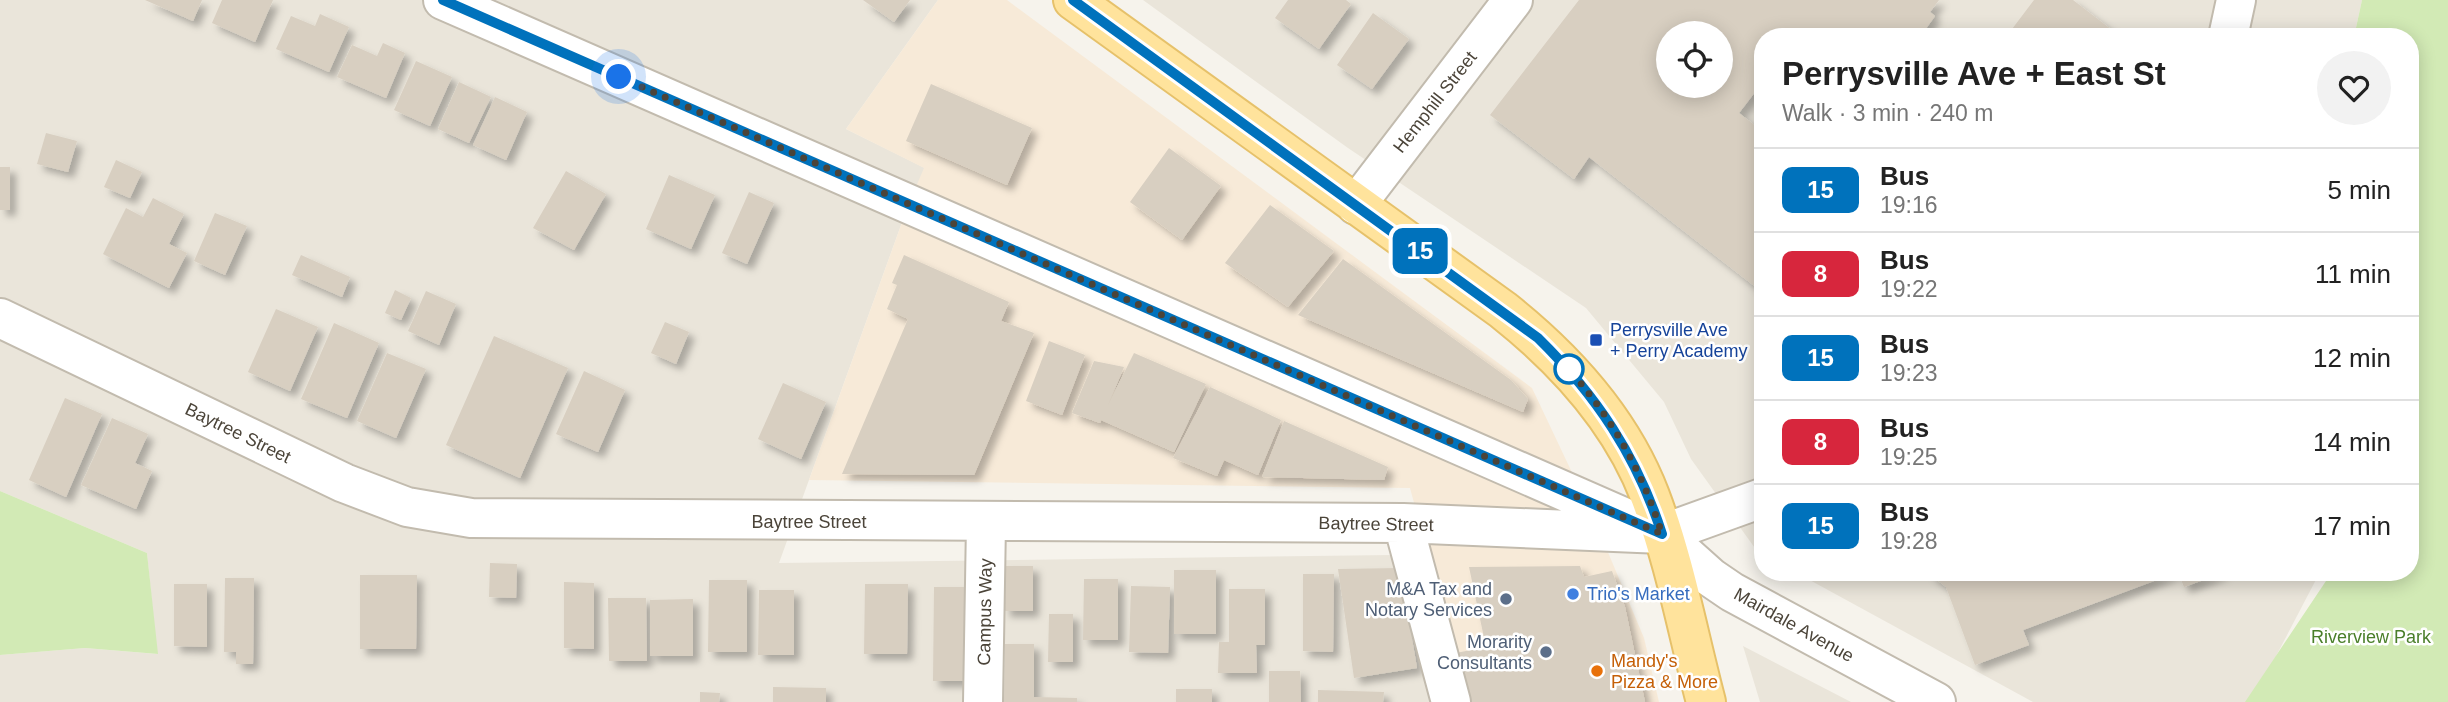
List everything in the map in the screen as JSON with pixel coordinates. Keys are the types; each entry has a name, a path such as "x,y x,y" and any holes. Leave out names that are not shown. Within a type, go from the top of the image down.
{"main road":[{"path":"1073,0 1503,310 1563,363 1590,392 1625,446 1650,495 1706,702"}],"street":[{"name":"Mairdale Avenue","path":"443,0 1662,534 1710,577 1732,592 1936,702"},
{"name":"Hemphill Street","path":"1356,205 1513,0"},
{"path":"2230,28 2236,0"},
{"name":"Baytree Street","path":"0,318 344,483 407,506 440,514 536,521 1403,523 1662,534"},
{"path":"1662,534 1754,501"},
{"name":"Campus Way","path":"984,702 986,523"},
{"path":"1403,523 1451,702"}],"shaded area":[{"path":"0,0 938,0 846,129 925,168 909,203 779,563 1392,555 1437,702 0,702 0,655 85,648 157,654 147,553 0,491"},
{"path":"938,0 1007,0 1532,388 1594,519 1644,638 1659,702 1468,702 1410,488 809,480 924,168 846,129"},
{"path":"1143,0 2362,0 2356,28 1754,28 1754,547 1691,459 1664,402 1586,308 1348,148"},
{"path":"1811,581 2315,581 2252,702 2033,702"},
{"path":"1743,646 1851,702 1760,702"}],"green space":[{"name":"Riverview Park","path":"2362,0 2448,0 2448,702 2245,702 2326,581 2419,581 2419,28 2356,28"},
{"path":"0,491 147,553 158,654 85,648 0,655"}],"building":[{"path":"145,0 202,0 193,21"},
{"path":"222,0 273,0 255,42 212,23"},
{"path":"863,0 910,0 894,22"},
{"path":"1288,0 1346,0 1351,4 1319,49 1275,18"},
{"path":"1579,0 1939,0 1930,12 1935,16 1926,28 1754,28 1754,93 1739,113 1754,125 1754,286 1589,157 1574,179 1490,115"},
{"path":"2034,0 2073,0 2109,28 2013,28"},
{"path":"1373,13 1409,39 1372,89 1337,65"},
{"path":"320,14 349,27 329,72 276,49 291,16 315,26"},
{"path":"383,43 405,53 386,98 337,77 352,45 377,56"},
{"path":"416,61 452,77 430,126 394,110"},
{"path":"459,82 491,97 469,143 438,129"},
{"path":"931,84 1032,128 1007,185 906,141"},
{"path":"495,97 527,112 506,160 473,145"},
{"path":"46,133 77,141 68,172 37,164"},
{"path":"1169,148 1221,186 1182,240 1130,202"},
{"path":"116,160 142,172 130,198 104,187"},
{"path":"0,167 10,167 10,210 0,210"},
{"path":"566,171 606,194 574,250 533,228"},
{"path":"669,175 715,195 691,249 646,229"},
{"path":"749,192 774,203 747,264 722,253"},
{"path":"153,198 184,214 169,244 187,253 169,288 103,254 126,208 143,217"},
{"path":"1270,205 1334,251 1288,307 1225,263"},
{"path":"215,213 247,226 225,275 194,261"},
{"path":"301,255 350,277 342,297 292,275"},
{"path":"904,255 1009,302 1001,321 1034,333 974,475 842,474 908,319 887,309 897,285 892,283"},
{"path":"1343,259 1511,380 1528,399 1523,412 1298,315"},
{"path":"395,290 411,298 401,320 385,313"},
{"path":"426,291 456,304 439,345 408,331"},
{"path":"276,309 318,327 290,391 248,372"},
{"path":"665,322 689,332 676,364 651,353"},
{"path":"334,323 379,343 347,418 301,399"},
{"path":"494,336 568,368 520,478 446,445"},
{"path":"1049,341 1085,355 1062,415 1026,401"},
{"path":"387,353 426,369 396,438 357,421"},
{"path":"1134,353 1206,384 1174,452 1101,420 1100,423 1072,413 1094,361 1124,367 1108,405"},
{"path":"584,371 625,390 598,452 556,434"},
{"path":"783,383 826,402 801,459 758,439"},
{"path":"1210,387 1281,420 1258,475 1224,460 1217,476 1173,458"},
{"path":"65,398 102,414 66,497 29,480"},
{"path":"112,418 148,434 135,463 152,471 136,509 81,485"},
{"path":"1284,421 1388,467 1384,480 1262,477"},
{"path":"490,563 517,564 516,598 489,597"},
{"path":"1005,566 1033,566 1033,611 1004,611"},
{"path":"1580,566 1584,577 1612,571 1625,607 1645,702 1468,702 1456,653 1486,647 1469,567"},
{"path":"1400,568 1417,668 1354,678 1338,569"},
{"path":"1174,570 1216,570 1216,634 1174,634"},
{"path":"1303,574 1334,574 1333,652 1303,651"},
{"path":"360,575 417,575 416,649 360,649"},
{"path":"225,578 254,578 253,664 236,664 236,652 224,652"},
{"path":"1084,579 1118,579 1118,640 1083,640"},
{"path":"709,580 747,580 747,652 708,652"},
{"path":"1938,581 2154,581 2023,630 2029,645 1975,665 1946,587"},
{"path":"2182,581 2201,581 2184,587"},
{"path":"564,582 594,583 594,649 564,648"},
{"path":"174,584 207,584 207,647 174,646"},
{"path":"865,584 908,584 907,654 864,654"},
{"path":"1131,586 1170,587 1168,653 1129,652"},
{"path":"934,587 971,587 970,681 933,681"},
{"path":"1229,589 1265,589 1265,645 1256,645 1257,673 1218,673 1219,642 1229,642"},
{"path":"759,590 794,590 794,655 758,655"},
{"path":"608,598 646,598 647,661 609,661"},
{"path":"693,599 693,656 650,656 650,600"},
{"path":"1049,614 1073,614 1073,662 1048,662"},
{"path":"1005,644 1034,644 1034,697 1077,698 1077,702 1004,702"},
{"path":"1269,671 1300,671 1301,702 1269,702"},
{"path":"773,687 826,688 826,702 773,702"},
{"path":"1176,689 1212,689 1212,702 1176,702"},
{"path":"1318,690 1384,692 1383,702 1318,702"},
{"path":"700,692 720,693 719,702 700,702"}],"bus line":[{"name":"15","path":"443,0 1662,534 1650,495 1613,424 1590,392 1538,338 1073,0"}],"place":[{"name":"Perrysville Ave + Perry Academy","path":"1596,340"},
{"name":"Trio's Market","path":"1573,594"},
{"name":"M&A Tax and Notary Services","path":"1506,599"},
{"name":"Morarity Consultants","path":"1546,652"},
{"name":"Mandy's Pizza & More","path":"1597,671"}],"route":[{"path":"619,77 1662,534 1650,495 1613,424 1590,392 1563,363 1569,369"}]}
